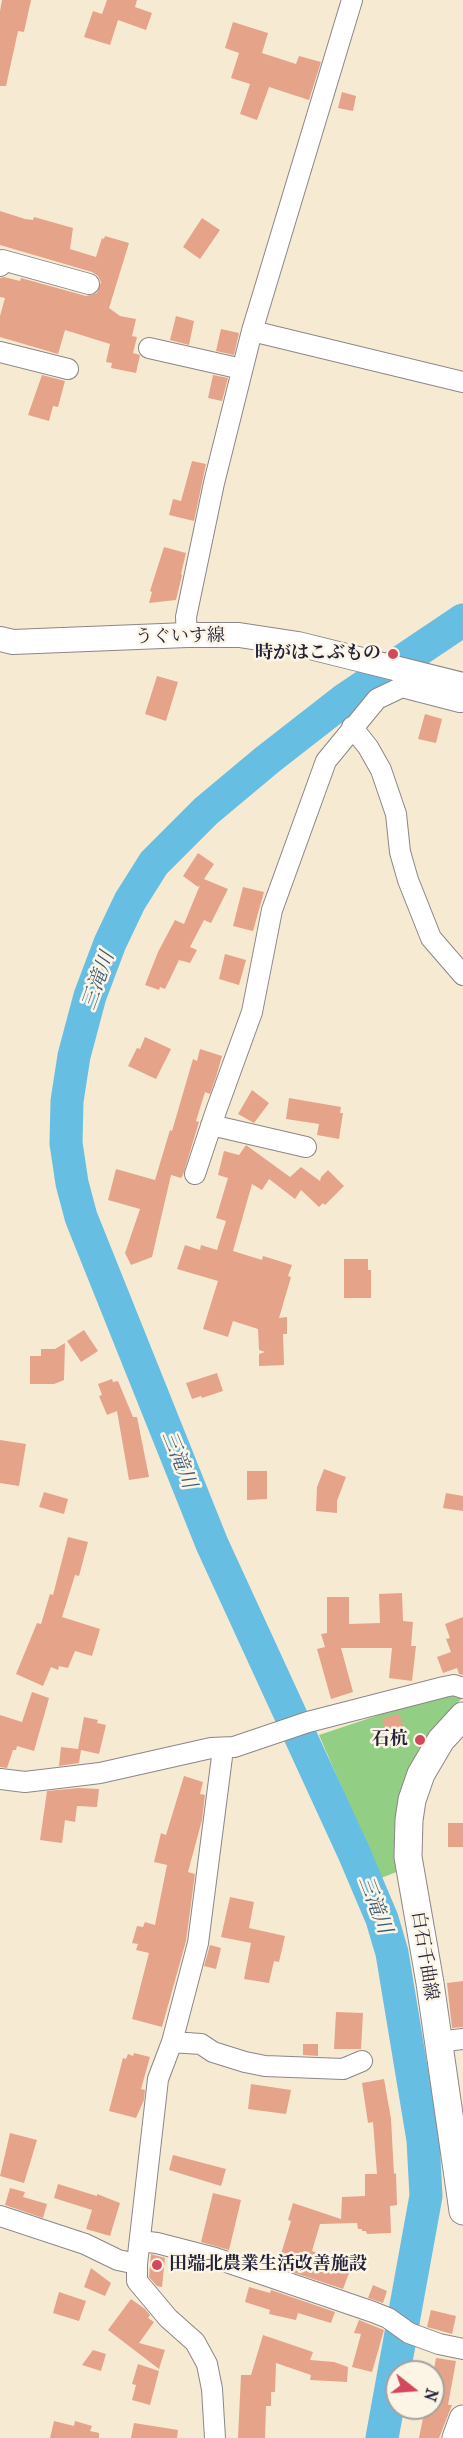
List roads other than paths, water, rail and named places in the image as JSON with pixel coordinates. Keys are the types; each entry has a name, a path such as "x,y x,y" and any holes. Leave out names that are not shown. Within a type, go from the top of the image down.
{"main road":[{"name":"白石千曲線","path":"463,1716 441,1740 421,1774 412,1800 408,1857 451,2041 463,2211"},
{"path":"456,2438 463,2419"}],"street":[{"path":"187,635 186,617 209,505 242,369 352,0"},
{"path":"0,266 2,260 89,284"},
{"path":"252,331 463,382"},
{"path":"149,348 242,369"},
{"path":"0,352 68,369"},
{"name":"うぐいす線","path":"0,639 13,642 239,635 298,644 463,685"},
{"path":"195,1174 252,1012 272,910 326,761 377,699 402,687 460,702 463,698"},
{"path":"352,727 368,747 381,770 396,814 400,852 408,880 431,938 463,975"},
{"path":"211,1125 306,1147"},
{"path":"0,1779 25,1782 100,1773 211,1748 223,1749 305,1722 444,1687 454,1685 463,1688"},
{"path":"215,2438 212,2389 207,2364 195,2342 168,2318 137,2282 137,2264 158,2079 172,2042 198,1943 223,1749"},
{"path":"172,2042 201,2044 224,2055 265,2066 343,2069 362,2061"},
{"path":"0,2216 85,2244 118,2260 137,2264"},
{"path":"140,2241 157,2243 215,2258 388,2318 410,2333 440,2344 463,2349"}],"waterway":[{"name":"三滝川","path":"382,2438 426,2196 423,2140 392,1953 382,1919 354,1853 212,1544 81,1217 72,1183 66,1143 67,1101 74,1056 90,996 110,943 130,901 154,863 206,811 267,760 344,700 463,620"}],"place":[{"name":"時がはこぶもの","path":"393,654"},
{"name":"石杭","path":"420,1740"},
{"name":"田端北農業生活改善施設","path":"157,2265"}]}
